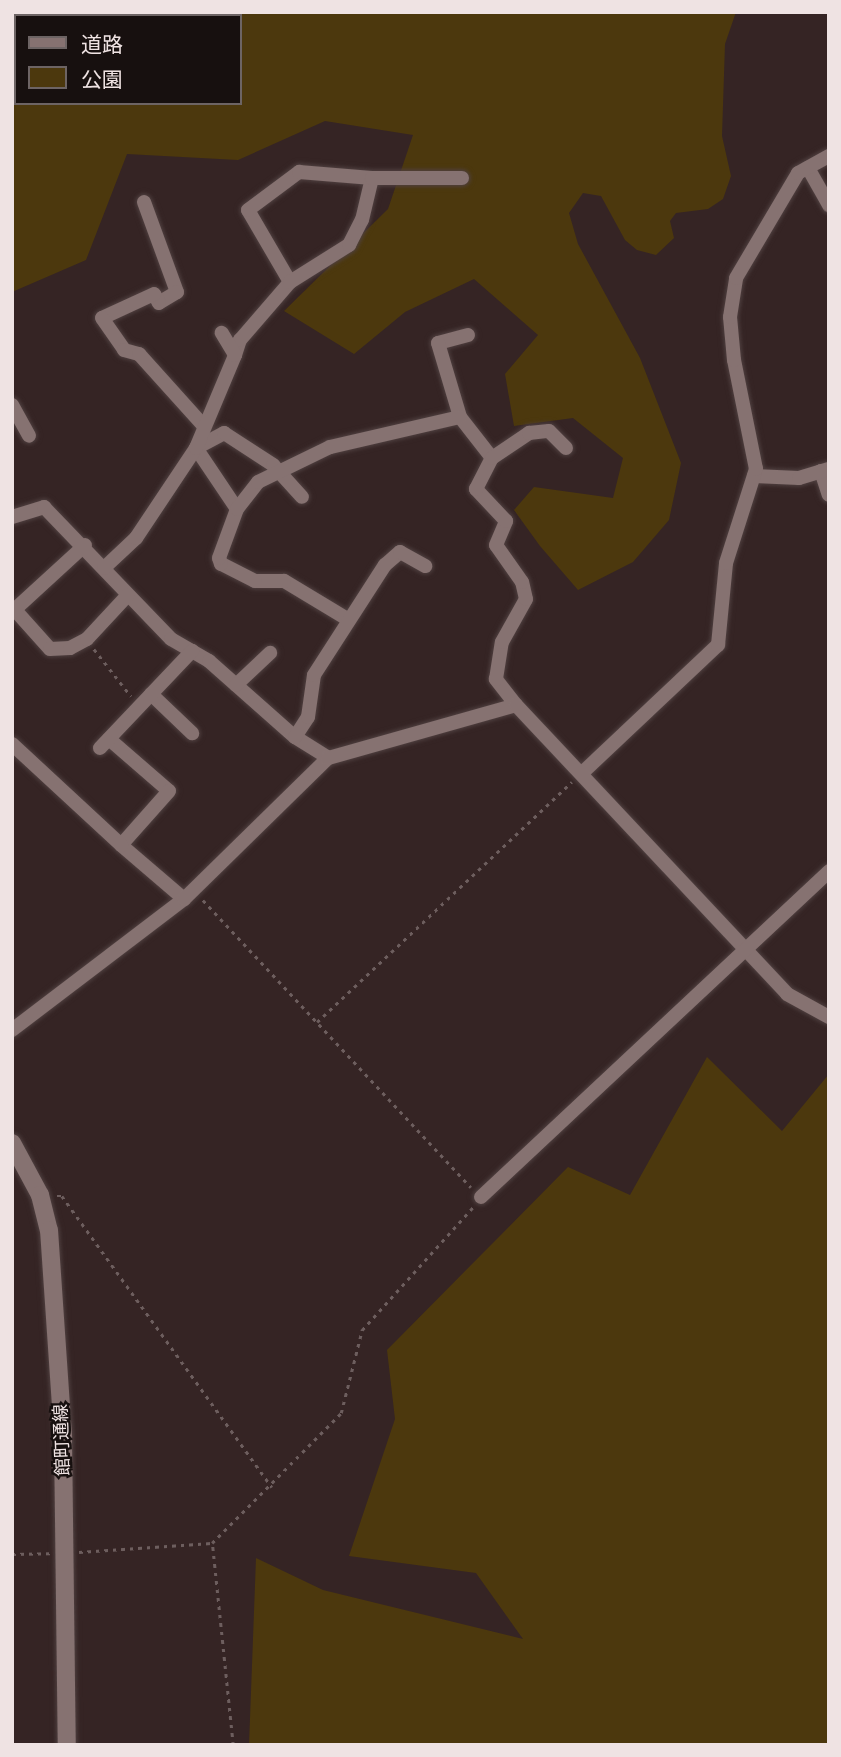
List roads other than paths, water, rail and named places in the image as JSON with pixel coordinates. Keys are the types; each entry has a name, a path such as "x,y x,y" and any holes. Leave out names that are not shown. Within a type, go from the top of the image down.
{"main road":[{"name":"館町通線","path":"12,1143 40,1195 49,1230 63,1438 67,1745"}],"street":[{"path":"582,773 718,645 726,564 754,476 751,431 733,349 730,317 736,278 798,173 829,156"},
{"path":"808,168 829,205"},
{"path":"290,282 248,210 299,172 372,178 461,178"},
{"path":"104,568 136,538 196,448 202,424 240,340 290,282 349,245 362,220 372,178"},
{"path":"144,202 177,292 159,303 154,294 102,318 124,350 139,354 202,424"},
{"path":"222,333 235,355"},
{"path":"468,335 438,343 460,417 492,458"},
{"path":"12,405 29,436"},
{"path":"349,620 284,581 255,581 221,564 219,558 237,509 258,482 330,447 460,417"},
{"path":"566,448 549,431 529,433 492,458 476,489 506,521 496,545 501,559 522,582 526,599 502,642 496,679 516,705 746,947 787,994 829,1017"},
{"path":"196,448 224,433 279,472 302,497"},
{"path":"196,448 237,509"},
{"path":"754,476 799,478 825,470 829,495"},
{"path":"12,517 44,506 85,545 127,596 172,639 236,685 295,737 328,758"},
{"path":"85,545 14,611 50,649 70,648 87,639 127,596"},
{"path":"295,737 308,717 314,675 384,565 400,552 425,566"},
{"path":"121,845 169,791 105,743 192,651"},
{"path":"236,685 270,653"},
{"path":"151,694 192,733"},
{"path":"12,1030 189,894 328,758 516,705"},
{"path":"12,744 121,845 189,894"},
{"path":"481,1197 829,871"}]}
